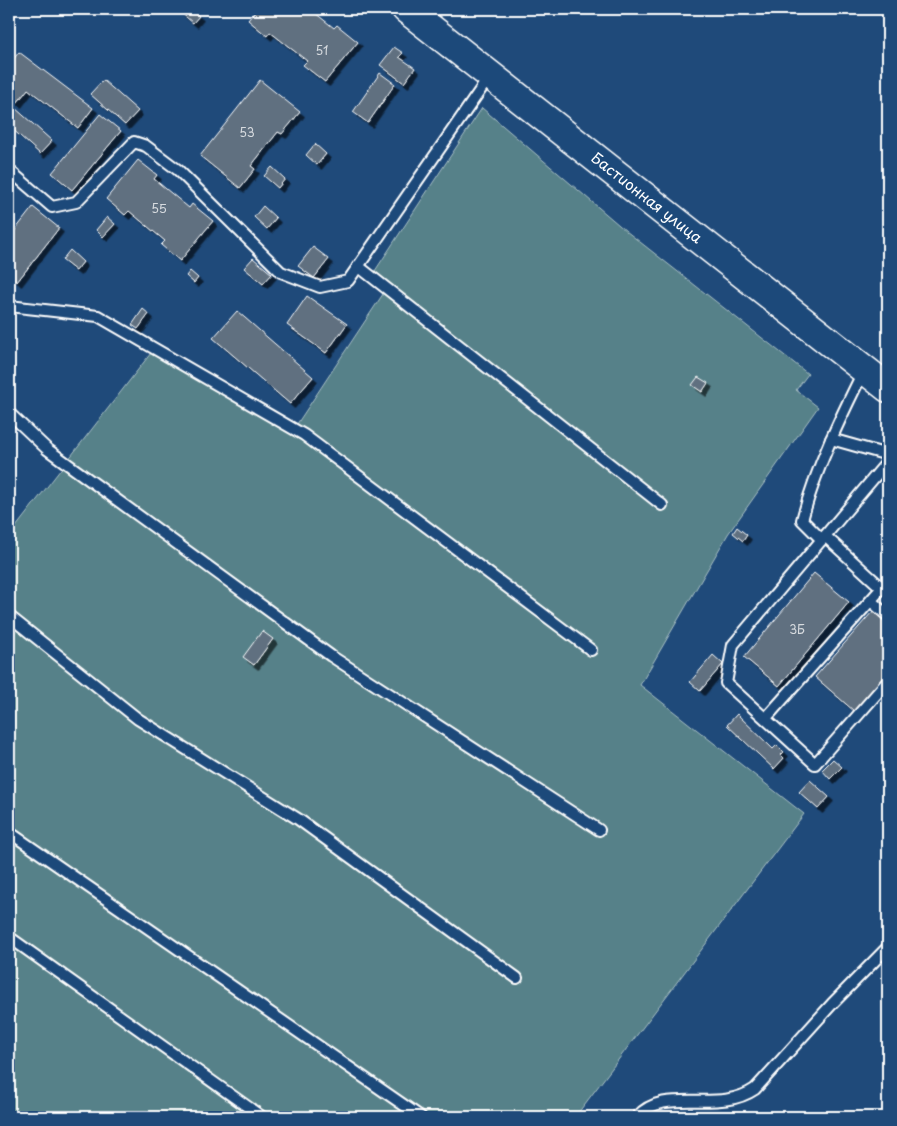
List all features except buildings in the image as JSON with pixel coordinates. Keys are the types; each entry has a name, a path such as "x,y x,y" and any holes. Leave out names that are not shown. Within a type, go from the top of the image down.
{"street":[{"name":"Бастионная улица","path":"406,9 888,388"}],"lane":[{"path":"9,170 52,207 76,202 134,142 146,146 178,170 281,272 320,287 348,281 491,75"},
{"path":"358,266 662,505"},
{"path":"9,306 98,316 304,435 591,650"},
{"path":"766,718 885,585 802,520 810,488 865,369"},
{"path":"9,413 47,449 331,656 599,830"},
{"path":"831,440 888,455"},
{"path":"888,461 733,645 726,683 815,764 888,682"},
{"path":"871,601 888,616"},
{"path":"9,616 138,719 298,820 517,978"},
{"path":"9,832 421,1117"},
{"path":"9,937 262,1117"},
{"path":"637,1117 645,1110 672,1100 711,1102 736,1099 756,1089 832,1004 888,947"}],"green space":[{"path":"482,108 626,231 808,374 796,390 818,407 728,534 640,685 804,814 575,1117 9,1117 9,536 151,353 295,427 387,288 371,277"}]}
